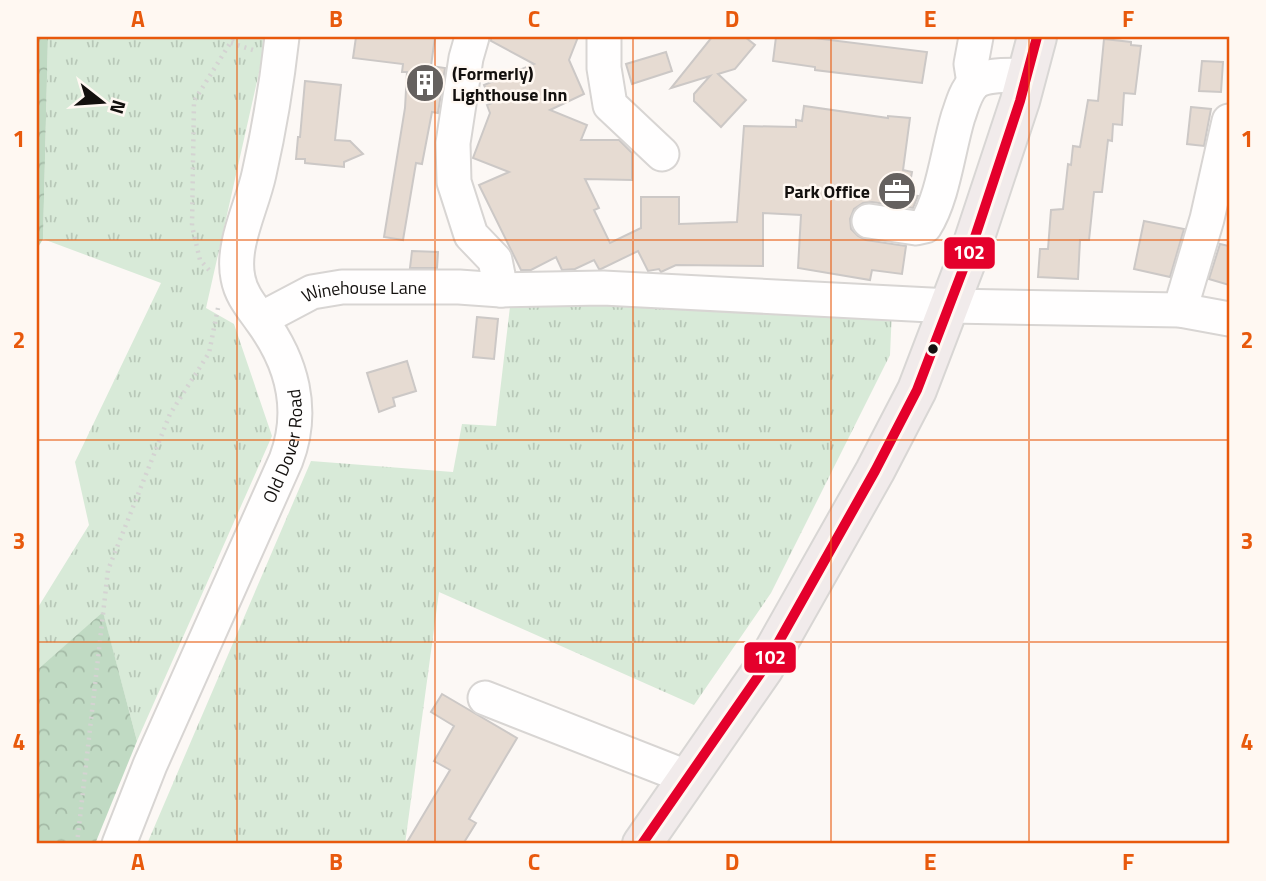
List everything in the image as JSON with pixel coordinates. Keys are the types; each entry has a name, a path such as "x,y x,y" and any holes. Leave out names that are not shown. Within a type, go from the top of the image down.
{"main road":[{"path":"642,844 764,668 825,562 916,390 950,306 1027,75 1037,37"}],"street":[{"name":"Old Dover Road","path":"120,844 150,765 286,460 292,441 296,407 290,373 279,347 242,291 236,267 259,174 282,37"},
{"path":"472,37 466,58 453,143 454,182 471,235 495,260 500,290"},
{"path":"604,37 604,68 610,105 662,155"},
{"path":"974,83 971,64 975,37"},
{"path":"869,221 916,228 925,226 936,204 965,97 974,83 983,79 1027,75"},
{"path":"1180,310 1207,219 1229,121"},
{"name":"Winehouse Lane","path":"261,319 312,292 342,287 459,287 500,290 603,288 950,306 1180,310 1229,319"},
{"path":"485,698 689,778"}],"path":[{"path":"215,276 200,260 192,226 194,101 234,37"},
{"path":"77,844 108,570 170,414 209,353 220,295"}],"green space":[{"path":"37,37 48,37 43,239 37,249"},
{"path":"48,37 267,37 206,308 234,324 272,436 137,741 103,613 37,670 37,609 89,525 75,462 161,283 43,239"},
{"path":"511,298 892,310 890,355 771,593 694,705 439,592 405,844 147,844 311,461 453,472 462,424 496,426"},
{"path":"103,612 137,741 95,844 37,844 37,670"}],"building":[{"path":"356,37 435,37 431,66 445,68 438,113 432,112 422,164 416,163 403,240 384,237 405,108 407,72 402,72 403,64 353,58"},
{"path":"491,37 578,37 569,60 584,94 550,110 587,125 581,140 619,140 632,153 632,180 585,179 599,208 594,210 610,243 641,228 641,197 679,197 679,224 737,222 744,126 796,127 796,120 802,121 804,106 888,118 910,118 903,170 912,172 908,194 918,196 913,208 863,203 854,209 850,219 851,229 866,240 906,246 902,274 872,270 870,280 798,268 801,215 763,213 763,266 676,265 661,272 659,269 648,271 638,251 601,269 594,260 575,269 562,270 556,257 531,270 521,270 479,185 509,172 473,158 490,113 487,105 492,103 484,85 534,64 491,41"},
{"path":"712,37 745,37 755,45 735,69 718,74 746,100 721,127 694,101 694,94 710,76 671,88"},
{"path":"776,37 806,37 927,52 922,83 815,70 815,67 773,61"},
{"path":"1104,39 1141,46 1135,94 1124,93 1122,125 1113,124 1112,141 1108,140 1102,192 1094,192 1089,240 1080,240 1078,279 1038,277 1040,249 1048,249 1051,210 1063,209 1068,164 1071,165 1073,146 1080,147 1088,100 1098,101"},
{"path":"666,52 672,71 632,84 626,64"},
{"path":"1202,61 1223,62 1221,92 1199,91"},
{"path":"305,81 341,85 335,140 350,141 363,154 344,162 344,167 305,163 305,159 296,159"},
{"path":"1191,107 1211,109 1204,146 1187,144"},
{"path":"1144,221 1184,229 1170,277 1134,269"},
{"path":"1220,244 1229,246 1229,285 1209,279"},
{"path":"412,251 438,252 437,268 410,268"},
{"path":"477,317 498,319 494,359 473,357"},
{"path":"407,361 416,391 393,398 395,406 379,412 367,373"},
{"path":"442,694 517,738 469,819 476,823 463,844 406,844 450,770 434,761 454,726 431,712"}],"transit line":[{"name":"102","path":"642,844 764,668 875,471 917,390 972,246 1020,101 1037,37"}],"place":[{"name":"(Formerly) Lighthouse Inn","path":"425,83"},
{"name":"Park Office","path":"897,191"}]}
